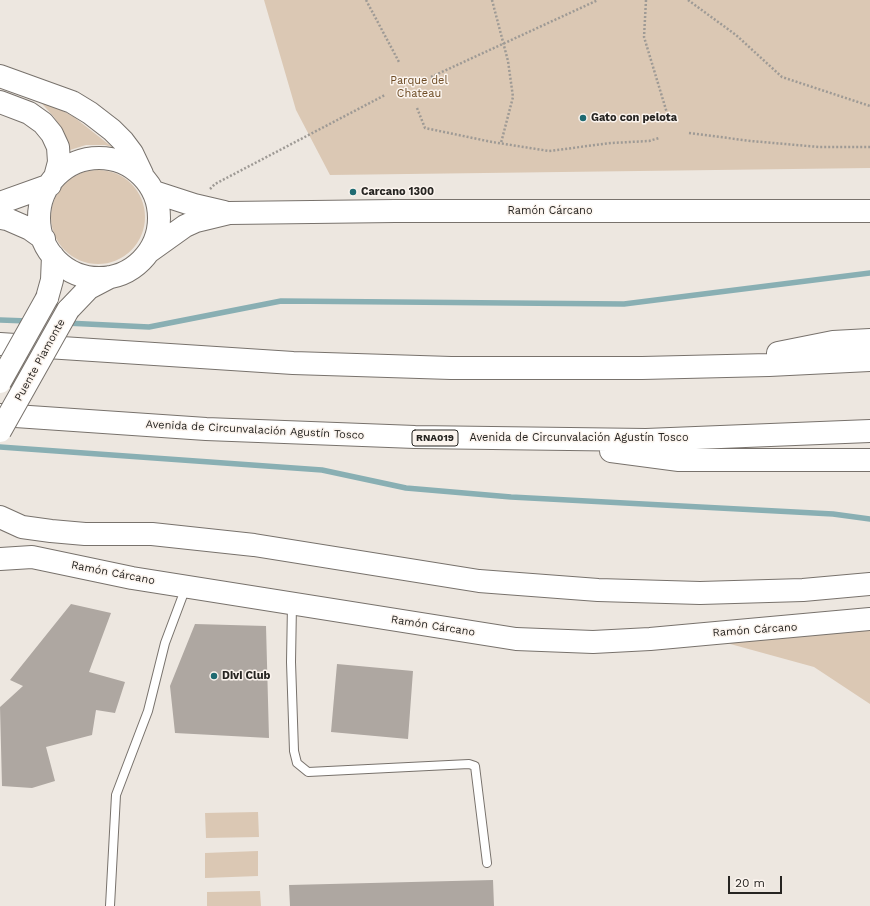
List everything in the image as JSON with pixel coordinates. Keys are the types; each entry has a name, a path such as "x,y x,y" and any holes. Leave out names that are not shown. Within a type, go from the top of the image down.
{"main road":[{"path":"0,76 66,99 90,113 112,130 132,153 149,184 158,207 159,222 156,237 150,251 134,266 125,272 110,277 94,278 79,274 65,266 30,229 7,219 0,218"},
{"path":"0,102 29,113 42,123 52,134 58,148 59,162 52,181 0,203"},
{"path":"0,382 47,298 52,280 48,248 40,224 40,209 44,193 52,181 68,166 78,162 99,158 116,160 131,166 149,184"},
{"name":"Ramón Cárcano","path":"149,184 194,205 229,214"},
{"name":"Ramón Cárcano","path":"150,251 184,226 196,221 229,214 403,211 870,211"},
{"name":"Puente Piamonte","path":"0,431 68,310 89,288 110,277"},
{"path":"710,366 833,342 870,340"},
{"path":"0,344 293,363 444,368 710,366 870,360"},
{"name":"Avenida de Circunvalación Agustín Tosco","path":"0,415 299,434 517,439 646,440 870,431"},
{"path":"517,439 679,460 870,460"},
{"path":"0,518 22,527 51,531 85,534 160,534 254,545 479,580 598,590 700,593 803,590 870,584"},
{"name":"Ramón Cárcano","path":"0,559 32,557 132,578 516,639 593,642 785,628 870,619"}],"lane":[{"path":"110,906 116,795 148,711 165,643 186,586"},
{"path":"292,603 291,662 294,751 297,763 308,772 469,764 475,766 487,863"}],"path":[{"path":"366,0 399,62"},
{"path":"492,0 508,61 513,97 502,143"},
{"path":"431,77 598,0"},
{"path":"646,0 644,37 670,124"},
{"path":"688,0 736,34 782,77 870,106"},
{"path":"194,205 215,184 385,95"},
{"path":"417,108 424,128 549,151 610,143 649,141 659,138"},
{"path":"690,133 751,141 819,147 870,147"}],"green space":[{"name":"Parque del Chateau","path":"264,0 870,0 870,168 330,175 296,110"},
{"path":"35,96 74,117 112,147 105,145 86,145 70,150 62,130 54,117"},
{"path":"98,170 116,174 131,184 141,199 145,217 141,235 131,250 116,260 98,264 80,260 65,250 55,235 51,217 55,199 65,184 80,174"},
{"path":"870,625 870,704 814,667 723,642"},
{"path":"258,812 259,837 206,838 205,813"},
{"path":"258,851 258,876 205,878 205,853"},
{"path":"260,891 261,906 207,906 207,892"}],"building":[{"path":"71,604 111,613 89,672 125,682 115,713 96,710 92,735 46,747 55,781 32,788 2,786 0,707 23,686 10,680"},
{"path":"195,624 266,626 269,738 175,733 170,686"},
{"path":"337,664 413,671 408,739 331,732"},
{"path":"493,880 494,906 290,906 289,885"}],"waterway":[{"path":"66,323 149,327 281,301 624,304 870,273"},
{"path":"0,320 28,321"},
{"path":"0,447 322,470 406,488 511,497 833,514 870,519"}],"place":[{"name":"Gato con pelota","path":"583,118"},
{"name":"Carcano 1300","path":"353,192"},
{"name":"Divi Club","path":"214,676"}]}
